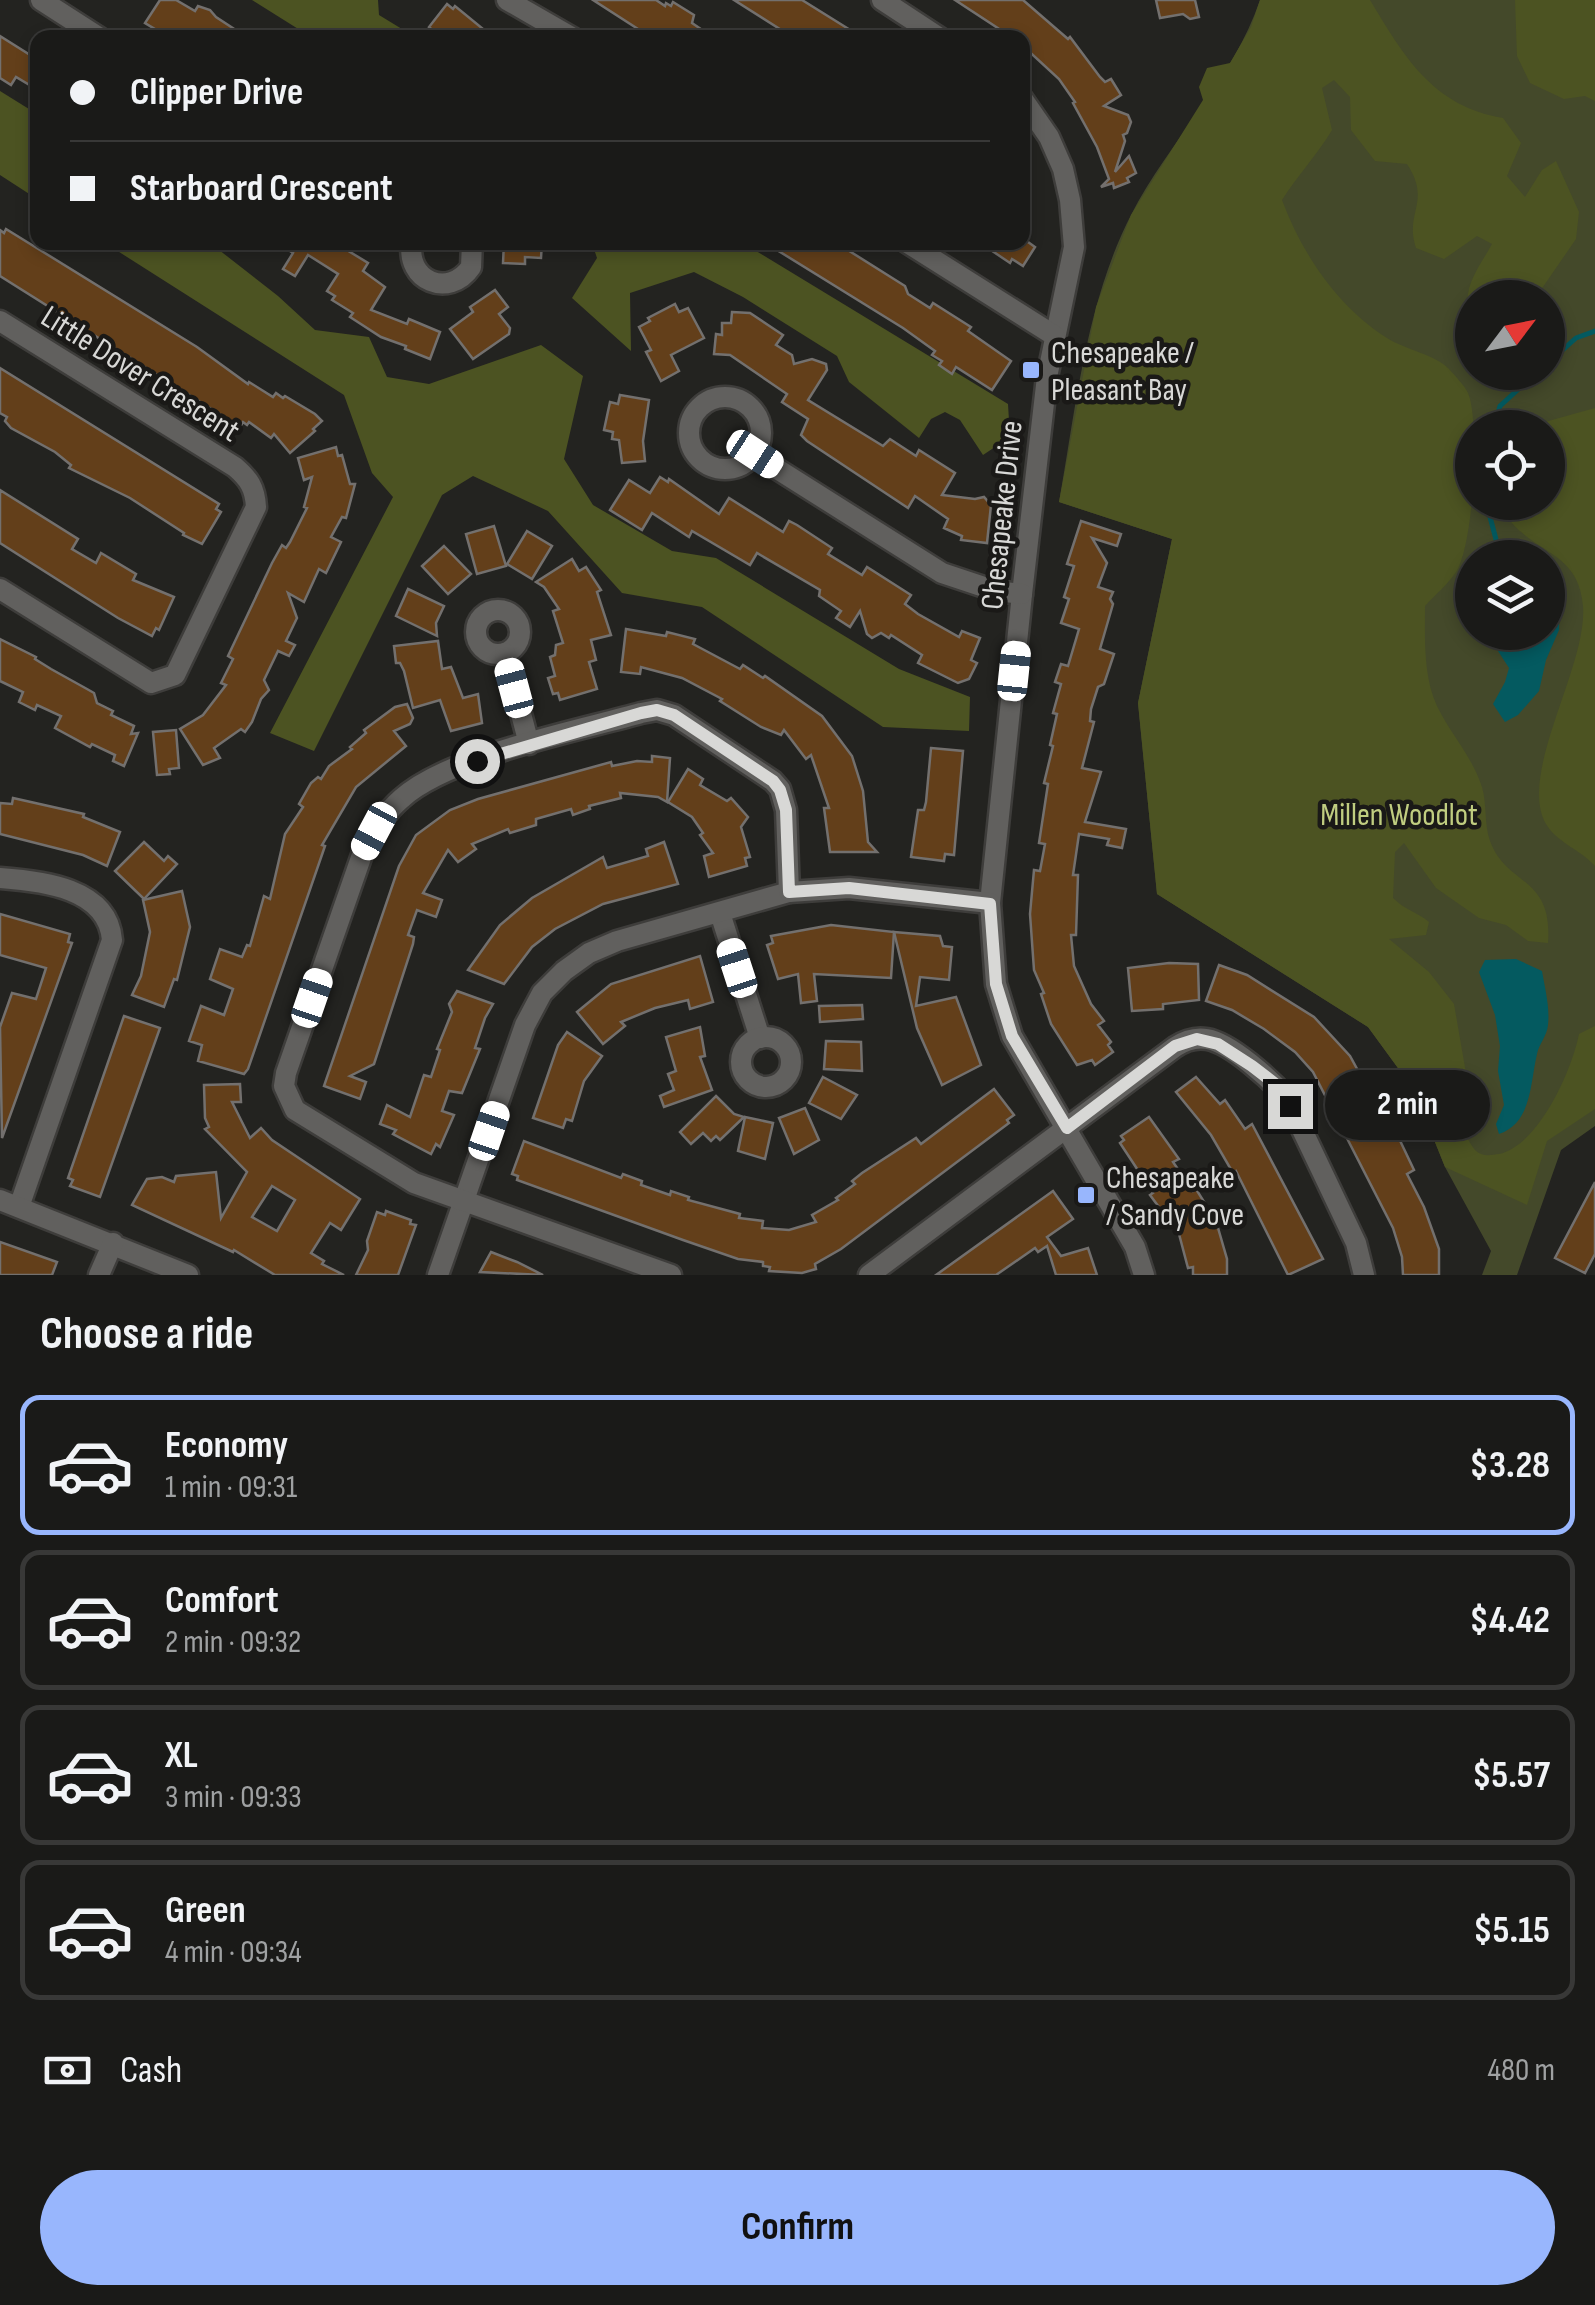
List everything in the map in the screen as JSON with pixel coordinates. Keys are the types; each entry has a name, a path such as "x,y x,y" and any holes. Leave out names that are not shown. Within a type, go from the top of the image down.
{"street":[{"path":"40,0 87,30"},
{"path":"507,0 560,30"},
{"path":"882,0 928,30"},
{"name":"Chesapeake Drive","path":"1030,110 1049,137 1063,169 1074,247 1047,377 1022,594 990,904 996,984 1012,1036 1135,1246 1144,1275"},
{"path":"411,250 414,268 432,283 444,285 456,282 471,267 472,250"},
{"path":"919,250 1055,336"},
{"name":"Little Dover Crescent","path":"0,321 235,467 255,491 256,507 175,675 164,681 151,684 0,589"},
{"path":"755,454 942,573 996,591 1022,594"},
{"path":"504,653 528,744"},
{"path":"671,1275 414,1183 294,1110 284,1086 286,1073 364,849 401,798 435,776 528,744 657,710 674,715 763,773 780,790 786,810 789,892"},
{"path":"0,878 51,884 82,896 104,914 111,926 112,940 9,1203 188,1275"},
{"path":"438,1275 525,1026 542,993 589,953 617,941 789,892 849,888 990,904"},
{"path":"720,913 760,1038"},
{"path":"869,1275 1186,1040 1207,1039 1274,1083 1287,1098 1356,1243 1364,1275"},
{"path":"100,1275 113,1243"}],"green space":[{"path":"252,0 378,0 379,15 404,30 300,30"},
{"name":"Millen Woodlot","path":"1260,0 1595,0 1595,1126 1561,1150 1517,1275 1482,1275 1491,1251 1445,1167 1414,1090 1368,1027 1157,894 1138,703 1172,539 1059,502 1084,356 1116,249 1146,188 1234,57"},
{"name":"Millen Woodlot","path":"1260,0 1370,0 1408,59 1439,90 1478,112 1503,118 1521,143 1507,176 1525,197 1542,170 1556,161 1579,212 1576,239 1548,280 1473,280 1492,244 1477,236 1444,259 1416,248 1413,225 1418,198 1414,177 1407,164 1375,161 1351,130 1350,97 1334,80 1322,88 1332,130 1282,200 1311,259 1338,295 1387,338 1449,369 1455,376 1455,390 1466,390 1472,407 1472,410 1455,410 1455,520 1470,520 1467,536 1466,540 1455,540 1455,573 1425,606 1427,670 1437,706 1482,787 1490,841 1507,867 1536,893 1543,905 1548,943 1528,941 1506,925 1479,918 1436,888 1404,843 1395,852 1393,898 1429,922 1426,935 1389,939 1429,972 1454,1004 1471,1102 1464,1131 1481,1154 1499,1154 1527,1137 1561,1085 1579,1034 1595,1026 1595,1109 1547,1141 1527,1205 1445,1167 1414,1090 1368,1027 1157,894 1138,703 1172,539 1059,502 1096,307 1131,215 1203,100 1199,87 1207,68 1230,63 1251,27"},
{"path":"1515,0 1595,0 1595,101 1585,96 1564,99 1530,83 1517,56"},
{"path":"0,91 30,110 30,194 0,175"},
{"path":"116,250 219,250 315,330 369,337 387,377 429,384 541,345 583,376 564,459 593,505 672,551 716,558 899,669 970,697 969,731 883,727 702,607 622,593 548,511 473,476 442,495 314,751 270,733 393,497 372,473 344,395"},
{"path":"594,250 755,250 1008,404 1010,437 983,455 960,420 945,412 931,419 919,438 849,382 837,356 743,297 694,272 630,293 631,351 572,298 597,258"},
{"path":"1595,408 1595,866 1553,833 1540,806 1545,752 1582,631 1580,589 1565,564 1565,540 1533,540 1510,520 1565,520 1565,416"}],"water":[{"path":"1550,650 1539,691 1518,715 1505,722 1493,704 1509,668 1498,651"},
{"path":"1516,959 1542,971 1548,1025 1524,1112 1510,1129 1499,1134 1496,1124 1504,1105 1498,1071 1500,1046 1495,1015 1479,972 1485,960"}],"building":[{"path":"160,0 176,0 195,11 198,6 210,10 236,30 157,30 145,23"},
{"path":"593,0 656,0 665,6 673,2 694,15 692,23 702,30 640,30"},
{"path":"734,0 802,0 850,30 781,30"},
{"path":"955,0 1023,0 1070,37 1105,82 1111,79 1121,95 1104,106 1128,115 1131,122 1123,135 1125,141 1115,172 1129,156 1136,173 1127,178 1129,182 1114,188 1113,183 1101,187 1109,179 1097,147 1059,79 1030,52 1030,30 1001,30"},
{"path":"1156,0 1195,0 1199,17 1190,19 1183,14 1160,18"},
{"path":"447,4 484,30 432,30 429,27"},
{"path":"0,36 30,55 30,85 16,77 11,85 0,78"},
{"path":"6,229 30,244 30,250 40,250 197,347 248,384 273,397 276,393 285,396 322,421 290,453 274,434 271,438 249,422 240,427 0,276 0,230 4,233"},
{"path":"1030,243 1035,247 1023,266 1012,259 1010,263 991,250 1030,250"},
{"path":"288,250 347,250 368,263 363,271 385,287 371,310 440,332 430,359 381,337 350,317 353,313 332,300 335,296 327,291 338,274 308,255 295,276 283,269 293,253"},
{"path":"504,250 542,250 541,258 525,257 525,264 503,263"},
{"path":"777,250 848,250 905,286 908,294 930,308 933,303 971,327 968,331 1011,361 992,390 956,367 952,374 939,365 942,361 932,355 935,351"},
{"path":"495,290 508,307 499,314 510,328 509,334 473,359 450,329 473,312 470,307"},
{"path":"675,304 679,312 688,308 704,338 671,355 679,371 661,381 639,327"},
{"path":"732,312 750,313 783,335 776,345 792,355 794,364 812,359 826,364 827,370 808,400 883,446 890,439 916,456 919,450 955,473 942,495 984,497 991,505 987,543 961,540 962,536 944,528 948,519 915,496 908,508 807,441 801,435 808,419 782,402 787,394 730,355 714,354 716,334 722,335 722,323 731,323"},
{"path":"0,368 219,504 216,509 221,512 202,544 130,498 69,468 71,465 55,452 11,428 5,421 7,417 0,413"},
{"path":"620,395 649,400 643,441 645,461 622,463 619,440 612,439 613,432 604,430 610,402 618,404"},
{"path":"336,447 350,484 355,484 346,518 342,517 331,537 341,542 326,573 319,569 304,602 288,593 297,618 286,641 295,645 289,656 278,651 264,680 269,690 252,722 245,732 241,729 214,748 220,758 203,765 180,729 203,715 226,685 221,683 233,659 228,656 272,563 282,545 286,548 290,542 307,508 304,507 312,477 304,480 298,458"},
{"path":"660,477 668,482 669,479 719,514 729,498 783,532 789,521 797,525 832,548 828,554 862,575 867,567 911,595 905,604 918,614 959,637 962,631 980,638 971,660 977,663 969,679 958,683 918,663 922,655 891,635 889,638 881,633 872,638 860,611 850,627 836,618 841,611 819,596 820,590 757,553 750,565 692,531 689,537 652,513 642,530 610,510 629,480 650,493"},
{"path":"0,490 78,539 72,549 96,563 101,553 136,574 133,580 174,597 159,630 156,628 152,636 118,618 0,543"},
{"path":"1081,521 1121,534 1117,546 1092,538 1107,563 1098,587 1113,592 1100,649 1114,654 1091,709 1090,721 1094,722 1082,768 1101,772 1085,822 1126,829 1122,848 1107,845 1109,839 1079,834 1073,875 1078,875 1076,935 1071,935 1074,966 1091,1004 1104,1021 1098,1025 1111,1042 1108,1045 1113,1052 1095,1065 1092,1060 1077,1065 1051,1024 1034,970 1030,914 1034,870 1040,871 1045,844 1039,843 1048,784 1044,783 1061,684 1055,682 1061,664 1068,666 1079,629 1061,623 1074,566 1067,564"},
{"path":"494,526 506,566 477,574 466,534"},
{"path":"527,531 552,546 532,579 507,564"},
{"path":"444,546 471,574 448,594 422,566"},
{"path":"572,559 579,571 586,567 601,590 597,592 611,635 591,640 596,660 589,662 597,689 560,700 558,693 553,694 548,678 555,676 550,657 555,655 556,645 563,643 553,611 559,609 536,582"},
{"path":"408,589 444,606 436,623 437,636 396,616"},
{"path":"626,629 695,639 693,644 740,669 743,665 765,676 822,716 852,756 863,791 868,842 877,852 830,852 824,808 829,808 811,755 806,759 784,730 781,735 761,727 722,699 682,678 641,667 640,674 621,672"},
{"path":"0,639 94,693 97,703 113,711 111,715 134,726 131,734 138,733 124,766 113,761 115,755 55,728 61,716 19,702 23,692 0,681"},
{"path":"438,641 442,669 451,667 463,698 478,694 482,723 451,731 440,700 413,708 404,671 396,663 394,646"},
{"path":"407,704 413,718 410,724 394,731 406,746 356,787 322,845 325,846 248,1069 244,1074 198,1061 202,1045 189,1041 201,1006 224,1015 233,989 210,979 220,949 242,957 247,945 250,946 264,896 270,899 285,834 303,807 299,804 311,783 321,779 329,766 352,749 366,733 364,730 395,707"},
{"path":"176,730 179,768 157,775 153,732"},
{"path":"931,748 963,751 954,855 945,854 944,861 911,857 918,810 924,810 926,802"},
{"path":"652,756 670,758 667,802 658,797 620,793 621,798 589,806 590,809 573,815 571,809 536,819 536,825 510,833 508,829 472,844 476,849 458,862 448,850 423,893 442,900 436,917 417,910 408,935 414,937 413,944 374,1064 350,1076 366,1082 360,1099 324,1086 399,866 416,835 450,810 478,799 611,762 612,766 652,762"},
{"path":"688,769 703,779 700,785 727,801 731,798 748,817 741,827 750,857 745,858 747,866 709,877 704,856 713,853 700,835 703,833 692,817 668,802"},
{"path":"13,798 84,814 83,817 120,832 107,866 83,855 0,834 0,803 12,804"},
{"path":"144,842 164,861 168,856 177,864 144,899 115,871"},
{"path":"664,842 678,884 603,904 555,929 532,947 504,984 468,970 500,925 532,898 603,857 607,868 648,856 646,849"},
{"path":"182,891 190,927 177,980 174,979 164,1007 132,995 141,976 150,932 143,900"},
{"path":"0,914 70,934 68,942 72,943 2,1138 0,1027 12,993 36,999 46,968 0,955"},
{"path":"831,925 894,932 891,978 814,974 817,1001 801,1003 798,974 778,979 767,945 773,943 771,936"},
{"path":"894,932 940,936 943,946 952,947 949,980 920,977 916,1006 956,997 981,1065 942,1085 917,1028"},
{"path":"700,956 713,1002 690,1009 688,1000 655,1008 621,1022 625,1026 603,1044 577,1012 611,984"},
{"path":"1198,964 1199,1000 1163,1004 1163,1009 1132,1011 1128,968"},
{"path":"1219,965 1247,975 1314,1017 1350,1056 1367,1087 1373,1084 1414,1170 1407,1174 1439,1249 1439,1275 1403,1275 1393,1228 1313,1072 1295,1052 1264,1029 1232,1010 1206,1001"},
{"path":"457,991 493,1004 462,1093 449,1091 442,1111 454,1115 440,1147 436,1144 431,1154 380,1124 387,1105 410,1117 424,1075 431,1077 452,1012 449,1004"},
{"path":"862,1005 863,1019 820,1022 819,1006"},
{"path":"124,1016 160,1028 100,1197 70,1186 73,1180 68,1178"},
{"path":"700,1027 705,1056 700,1057 712,1090 664,1107 660,1096 674,1090 668,1074 676,1071 666,1037"},
{"path":"567,1032 602,1056 584,1081 572,1121 566,1119 563,1128 533,1118 558,1045"},
{"path":"826,1041 861,1042 862,1071 824,1069"},
{"path":"823,1077 857,1095 841,1119 809,1103"},
{"path":"1196,1077 1220,1104 1225,1100 1245,1129 1252,1124 1323,1259 1288,1275 1236,1171 1233,1173 1211,1135 1176,1092"},
{"path":"240,1084 241,1102 232,1102 250,1138 261,1128 272,1140 360,1199 341,1230 330,1223 311,1253 324,1261 322,1264 344,1275 275,1275 234,1250 132,1205 147,1179 162,1177 174,1182 176,1176 216,1172 221,1218 247,1172 205,1129 209,1127 204,1085","holes":["272,1186 295,1200 277,1231 252,1217"]},
{"path":"994,1089 1014,1115 1007,1120 1009,1123 841,1249 815,1264 816,1269 802,1273 769,1271 770,1267 763,1266 763,1262 738,1259 683,1240 517,1180 518,1176 512,1174 524,1141 621,1178 623,1174 642,1181 641,1185 670,1195 671,1191 689,1197 688,1200 740,1214 739,1218 763,1221 762,1228 789,1230 816,1222 812,1215 838,1200 862,1173 916,1138 921,1144"},
{"path":"716,1096 734,1114 744,1117 720,1140 716,1136 711,1141 703,1133 691,1144 680,1132"},
{"path":"805,1108 819,1140 794,1154 779,1118"},
{"path":"745,1117 773,1123 765,1159 738,1151"},
{"path":"1149,1117 1179,1159 1173,1162 1216,1221 1227,1259 1227,1275 1193,1275 1179,1234 1150,1195 1153,1193 1120,1143 1124,1140 1121,1136"},
{"path":"1595,1182 1595,1254 1585,1273 1555,1258"},
{"path":"1053,1191 1073,1219 1047,1237 1061,1256 1088,1248 1097,1275 1056,1275 1047,1246 1038,1252 1035,1248 996,1275 936,1275"},
{"path":"386,1211 416,1225 398,1275 356,1275 368,1250 367,1241 377,1212 385,1215"},
{"path":"0,1242 57,1262 52,1275 0,1275"},
{"path":"491,1252 517,1262 543,1275 480,1272"}],"waterway":[{"path":"1565,348 1576,338 1595,331"},
{"path":"1499,410 1517,390"},
{"path":"1491,520 1496,540"}],"place":[{"name":"Chesapeake / Pleasant Bay","path":"1031,370"},
{"name":"Chesapeake / Sandy Cove","path":"1086,1195"}],"route":[{"path":"477,761 641,713 665,710 763,773 780,790 786,810 789,892 849,888 990,904 996,984 1012,1036 1067,1128 1186,1040 1207,1039 1218,1044 1274,1083 1290,1106"}]}
